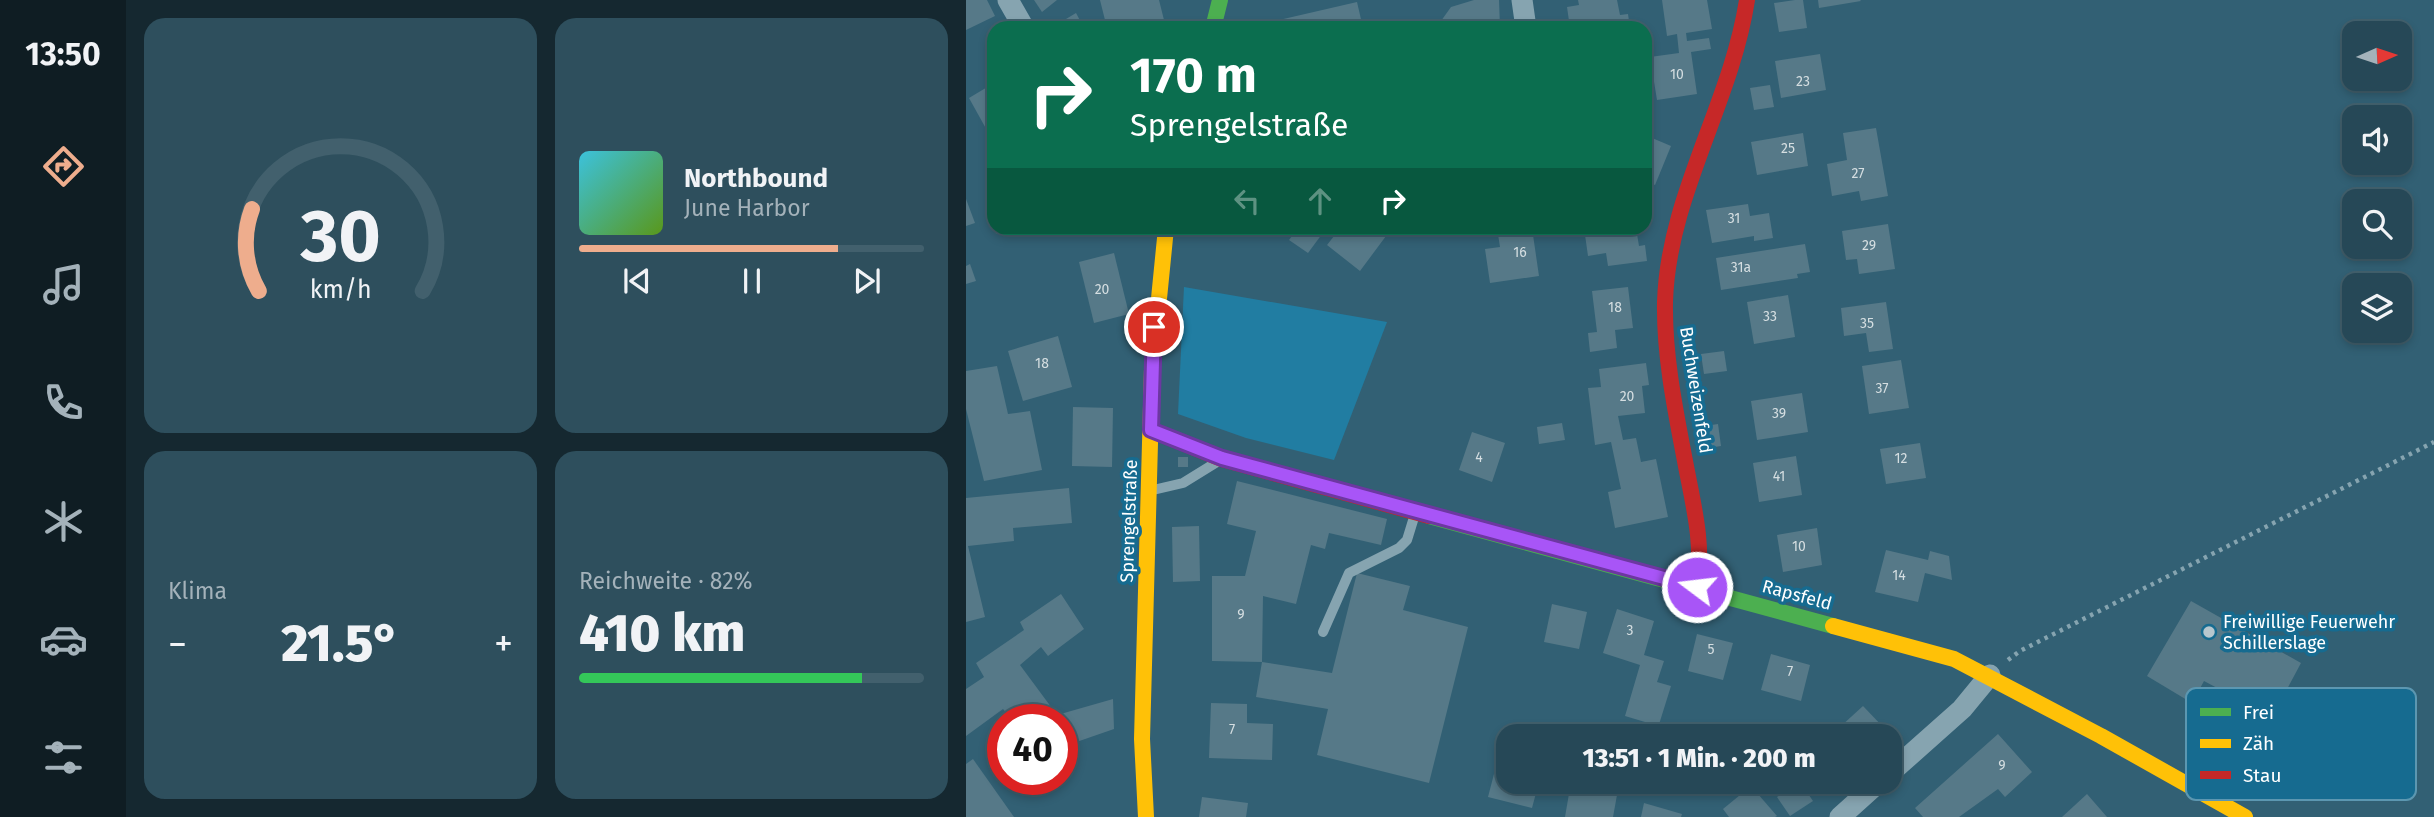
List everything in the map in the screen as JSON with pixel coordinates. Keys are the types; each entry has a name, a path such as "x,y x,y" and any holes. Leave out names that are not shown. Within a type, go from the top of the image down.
{"street":[{"path":"1008,0 1020,21"},
{"path":"1215,21 1220,0"},
{"path":"1522,0 1526,21"},
{"name":"Buchweizenfeld","path":"1697,587 1701,561 1700,538 1665,333 1666,270 1675,227 1735,64 1747,0"},
{"name":"Sprengelstraße","path":"1146,817 1142,739 1148,491 1153,346 1161,235"},
{"name":"Rapsfeld","path":"1151,430 1222,458 1954,659 1990,676 2186,784"},
{"path":"1902,762 1962,709 1990,676"},
{"path":"1840,817 1866,794"},
{"name":"Rapsfeld","path":"2214,800 2245,817"}],"lane":[{"path":"1148,491 1183,484 1222,458"},
{"path":"1323,632 1349,573 1399,548 1407,540 1416,511"}],"path":[{"path":"1990,676 2020,650 2434,442"}],"shaded area":[{"path":"1184,287 1387,322 1334,460 1246,438 1178,414"}],"building":[{"path":"966,0 987,0 995,16 966,30"},
{"path":"1034,0 1057,0 1042,12"},
{"path":"1100,0 1159,0 1164,21 1105,21"},
{"path":"1474,0 1499,0 1500,21 1441,21 1451,7"},
{"path":"1578,0 1617,0 1620,15 1628,14 1629,21 1569,21 1567,7 1579,5"},
{"path":"1662,0 1707,0 1712,29 1686,33 1687,41 1709,38 1711,49 1691,52 1697,94 1657,100 1652,57 1679,53 1677,34 1667,36"},
{"path":"1803,0 1807,28 1779,32 1774,3"},
{"path":"1818,0 1860,0 1861,1 1819,8"},
{"path":"1357,2 1361,21 1279,21"},
{"path":"1076,13 1080,21 1063,21"},
{"path":"1820,54 1826,90 1781,98 1775,61"},
{"path":"1770,85 1774,107 1754,110 1750,88"},
{"path":"987,87 987,130 969,98"},
{"path":"1876,128 1888,196 1861,201 1859,191 1832,196 1827,164 1847,160 1843,133"},
{"path":"1803,133 1808,166 1757,175 1751,142"},
{"path":"1652,138 1671,146 1655,185 1652,184"},
{"path":"966,199 975,223 966,226"},
{"path":"1748,204 1750,216 1769,213 1773,238 1754,241 1754,236 1712,243 1706,210"},
{"path":"1888,224 1895,269 1859,274 1857,259 1846,260 1842,231"},
{"path":"1293,235 1321,235 1308,253 1289,240"},
{"path":"1335,235 1387,235 1360,271 1327,245"},
{"path":"1498,235 1533,235 1539,276 1490,283 1485,249 1500,247"},
{"path":"1585,235 1637,235 1639,246 1645,245 1647,261 1608,266 1606,253 1588,256"},
{"path":"1805,244 1810,272 1797,274 1798,278 1721,290 1716,258"},
{"path":"1114,253 1129,314 1094,323 1079,262"},
{"path":"970,264 976,281 966,284 966,266"},
{"path":"1628,287 1633,328 1615,330 1617,348 1590,352 1588,333 1597,332 1592,291"},
{"path":"1788,295 1795,337 1754,344 1747,302"},
{"path":"1886,302 1893,349 1869,352 1866,333 1844,336 1841,308"},
{"path":"1058,336 1072,387 1023,401 1008,351"},
{"path":"1724,351 1727,371 1704,374 1701,354"},
{"path":"1901,360 1909,408 1869,414 1862,366"},
{"path":"1646,363 1649,385 1642,386 1645,413 1618,416 1623,440 1636,438 1641,462 1656,459 1668,517 1615,528 1608,492 1621,489 1611,442 1595,445 1588,388 1601,387 1599,369"},
{"path":"997,366 1008,414 1030,411 1042,470 984,481 966,409 966,371"},
{"path":"1802,393 1808,432 1757,440 1751,401"},
{"path":"1073,407 1113,408 1112,467 1072,466"},
{"path":"1562,423 1565,440 1539,444 1537,427"},
{"path":"1718,424 1721,446 1701,449 1698,427"},
{"path":"1472,432 1505,443 1492,482 1459,470"},
{"path":"1920,443 1926,478 1886,484 1880,449"},
{"path":"1796,456 1802,495 1759,502 1753,463"},
{"path":"1178,457 1188,457 1188,467 1178,467"},
{"path":"1237,481 1387,519 1381,545 1329,533 1325,549 1311,545 1296,604 1263,596 1262,662 1212,661 1212,576 1245,576 1256,531 1227,524"},
{"path":"1069,488 1072,523 1013,528 1014,541 968,546 985,617 966,622 966,498"},
{"path":"1199,526 1200,581 1173,582 1172,527"},
{"path":"1817,528 1822,565 1783,572 1777,535"},
{"path":"1886,550 1928,560 1930,551 1949,556 1952,580 1925,573 1918,602 1875,592"},
{"path":"1357,573 1410,586 1403,610 1468,627 1429,783 1317,755 1328,709 1256,697 1262,662 1332,673"},
{"path":"1061,594 1084,629 1048,656 1041,647 1020,665 1049,704 987,704 987,721 966,736 966,689 984,677 976,663 1024,630 1020,622"},
{"name":"Freiwillige Feuerwehr Schillerslage","path":"2191,601 2301,663 2288,688 2217,688 2204,681 2200,688 2186,688 2186,699 2147,676"},
{"path":"1552,604 1587,612 1579,649 1544,642"},
{"path":"1617,609 1654,621 1644,655 1664,661 1657,682 1671,686 1659,724 1645,724 1625,716 1640,665 1603,653"},
{"path":"1697,634 1733,643 1723,680 1688,671"},
{"path":"1771,654 1810,665 1801,701 1761,690"},
{"path":"1113,699 1114,729 1078,741 1078,709"},
{"path":"1211,703 1247,704 1247,723 1273,724 1272,760 1209,758"},
{"path":"1863,706 1880,724 1843,724"},
{"path":"1998,734 2032,772 2005,797 1998,789 1959,817 1923,817 1915,808"},
{"path":"973,759 987,779 987,795 998,795 1014,817 966,817 966,764"},
{"path":"1496,766 1496,794 1536,794 1532,808 1488,797"},
{"path":"1569,794 1617,794 1613,817 1565,817"},
{"path":"1741,794 1758,794 1777,816 1729,817 1723,809"},
{"path":"1782,794 1808,794 1813,801 1790,816 1777,797"},
{"path":"2087,794 2107,817 2062,817"},
{"path":"1202,797 1248,803 1246,817 1199,817"},
{"path":"1644,803 1682,814 1681,817 1641,817"}],"traffic: fast":[{"path":"1215,21 1220,0"},
{"path":"1429,516 1833,626"}],"traffic: slow":[{"path":"1146,817 1142,739 1152,369 1165,235"},
{"path":"1833,626 1954,659 2186,784"},
{"path":"2215,800 2245,817"}],"traffic: jam":[{"path":"1697,587 1698,539 1671,382 1665,302 1677,225 1728,76 1747,0"},
{"path":"1151,430 1222,459 1429,516"}],"place":[{"name":"Freiwillige Feuerwehr Schillerslage","path":"2209,632"}],"route":[{"path":"1154,327 1151,430 1222,458 1697,587"}]}
